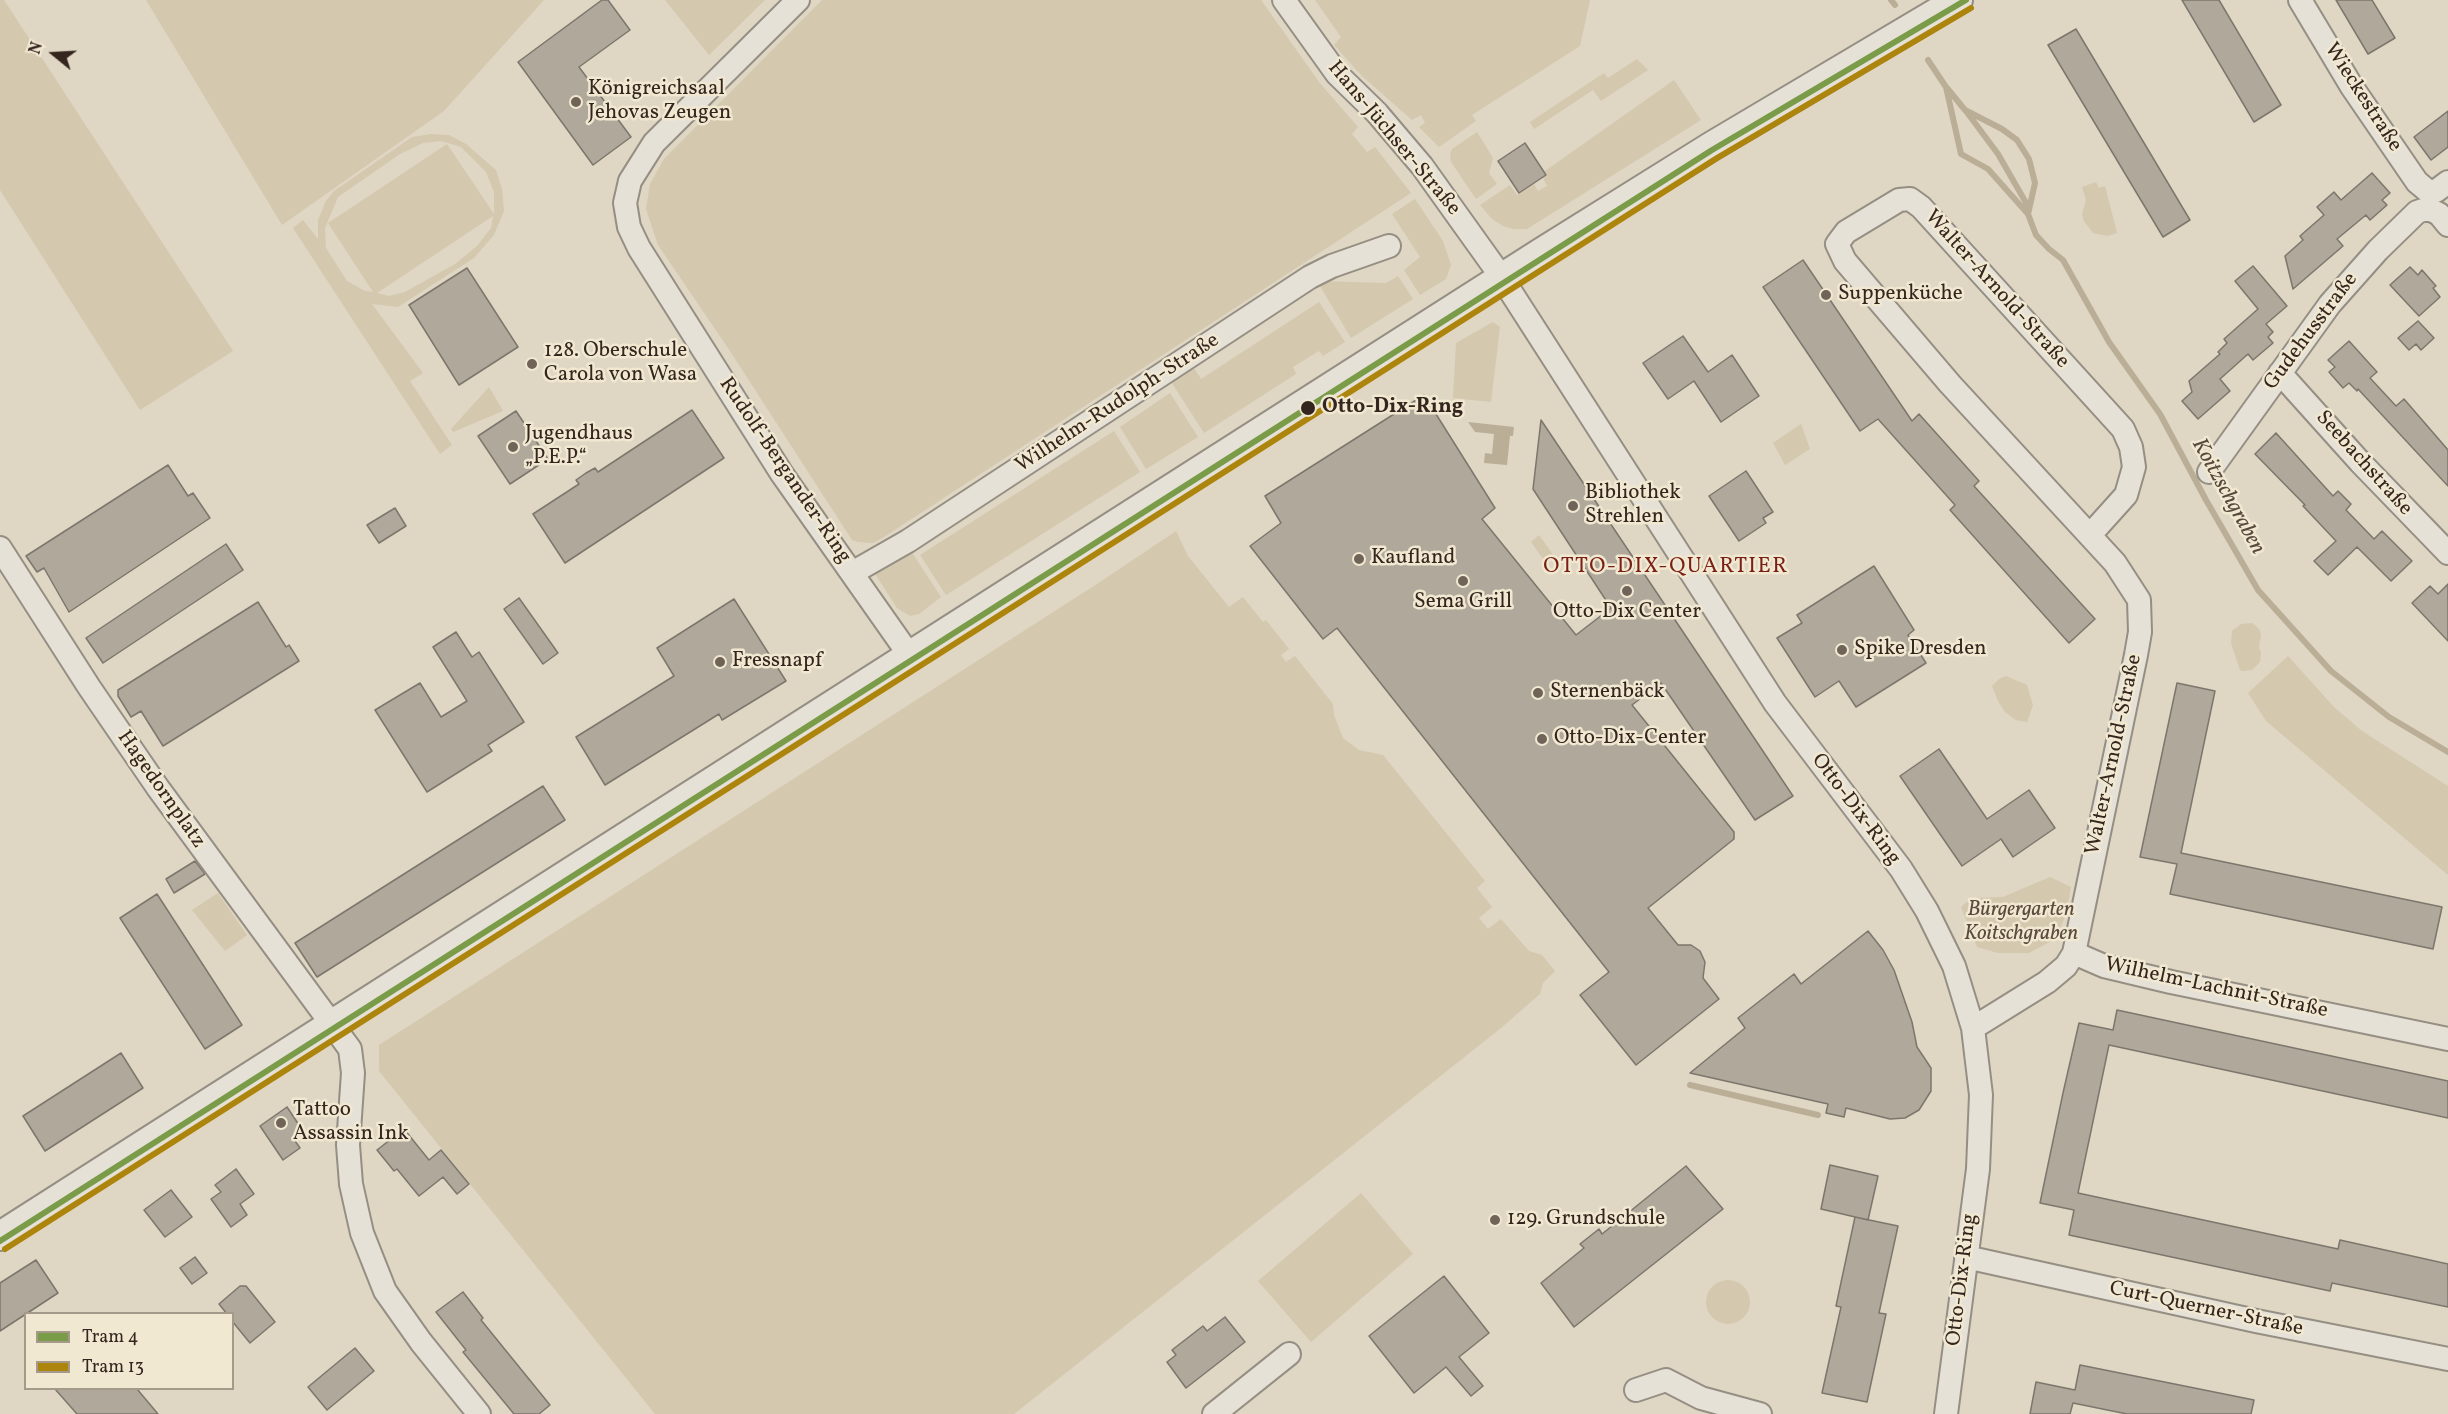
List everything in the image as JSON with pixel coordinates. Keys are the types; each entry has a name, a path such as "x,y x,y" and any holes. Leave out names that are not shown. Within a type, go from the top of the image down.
{"street":[{"name":"Rudolf-Bergander-Ring","path":"798,0 654,143 630,181 625,203 629,227 639,248 782,474 910,656"},
{"name":"Hans-Jüchser-Straße","path":"1284,0 1337,74 1377,113 1422,166 1502,278"},
{"path":"0,1236 1502,278 1712,146 1958,0"},
{"name":"Wieckestraße","path":"2300,0 2352,87 2417,182 2436,195 2439,214 2448,225"},
{"name":"Gudehusstraße","path":"2209,472 2330,304 2367,261 2436,195"},
{"name":"Walter-Arnold-Straße","path":"2074,953 2140,632 2139,600 2115,563 1950,384 1845,261 1837,244 1846,232 1899,200 1910,200 1921,207 2123,429 2131,447 2134,467 2126,495 2090,535"},
{"name":"Wilhelm-Rudolph-Straße","path":"852,573 918,535 1310,277 1332,266 1389,246"},
{"name":"Otto-Dix-Ring","path":"1502,278 1775,703 1901,869 1927,911 1954,966 1973,1028 1981,1095 1978,1169 1946,1414"},
{"name":"Seebachstraße","path":"2280,373 2366,469 2448,553"},
{"name":"Hagedornplatz","path":"0,548 89,687 158,788 332,1024"},
{"path":"1973,1028 2048,982 2066,966 2074,953"},
{"name":"Wilhelm-Lachnit-Straße","path":"2074,953 2104,966 2171,982 2448,1039"},
{"path":"332,1024 350,1049 353,1073 348,1145 351,1184 362,1233 386,1291 421,1342 479,1414"},
{"name":"Curt-Querner-Straße","path":"1966,1257 2256,1321 2448,1359"},
{"path":"1214,1414 1289,1354"},
{"path":"1636,1390 1666,1380 1701,1398 1760,1414"}],"green space":[{"path":"0,0 4,0 233,351 140,410 0,190"},
{"path":"146,0 544,0 444,111 282,225"},
{"path":"665,0 765,0 709,55"},
{"path":"822,0 1261,0 1319,82 1358,127 1352,134 1367,152 1375,147 1411,193 884,537 873,543 858,542 852,540 730,351 658,245 646,209 650,184 664,159"},
{"path":"1315,0 1590,0 1580,46 1472,115 1476,121 1439,147 1419,127 1425,123 1421,115 1412,120 1362,76 1334,45 1341,37"},
{"path":"1637,59 1648,70 1601,101 1593,90 1534,129 1530,122 1604,73 1608,78"},
{"path":"1674,80 1701,120 1527,229 1503,226 1492,219 1480,205 1510,185 1517,195 1534,184 1538,191 1547,186 1543,178 1547,175 1545,171"},
{"path":"1477,132 1493,158 1489,173 1497,184 1476,199 1451,162 1450,154 1452,149"},
{"path":"431,134 449,135 466,144 496,170 502,189 504,211 494,235 474,258 398,307 372,304 423,373 410,381 452,445 440,454 293,228 303,220 318,239 318,220 326,201 334,191 412,137","holes":["441,141 461,147 486,172 494,192 494,214 447,144 328,223 373,292 365,291 347,281 326,248 325,228 338,197 400,154 423,143","493,216 491,228 477,246 455,264 405,292 389,296 377,293"]},
{"path":"2096,182 2099,188 2105,186 2117,233 2108,236 2093,233 2082,214 2086,200 2082,187"},
{"path":"1415,199 1443,241 1451,265 1446,279 1420,295 1404,270 1420,257 1392,214"},
{"path":"1398,276 1413,299 1351,338 1317,281 1386,283"},
{"path":"1319,302 1345,342 1323,356 1319,351 1293,367 1296,374 1204,433 1170,380 1192,365 1201,379"},
{"path":"1493,322 1500,327 1491,402 1453,398 1456,343"},
{"path":"489,387 503,411 453,432 451,429"},
{"path":"1170,393 1198,437 1146,469 1120,427"},
{"path":"1801,424 1810,449 1785,465 1773,443"},
{"path":"1114,431 1140,472 946,595 920,555"},
{"path":"1176,531 1188,556 1229,607 1243,597 1263,622 1266,620 1289,649 1281,655 1286,662 1295,656 1333,704 1334,715 1343,738 1359,750 1383,755 1485,881 1477,888 1492,907 1479,918 1488,929 1501,919 1529,951 1542,955 1555,971 1543,983 1540,994 1501,1028 1014,1414 655,1414 379,1071 379,1045"},
{"path":"1539,535 1554,556 1545,562 1531,542"},
{"path":"909,548 941,597 919,614 910,616 897,608 875,574"},
{"path":"2252,623 2261,634 2260,662 2252,670 2243,671 2240,670 2231,643 2232,631 2241,624"},
{"path":"2288,656 2334,707 2362,731 2448,786 2448,875 2266,721 2248,693"},
{"path":"2006,676 2027,685 2033,705 2027,722 2016,720 2005,712 1998,701 1992,686"},
{"name":"Bürgergarten Koitschgraben","path":"2050,877 2071,887 2066,915 2055,939 2029,953 1998,953 1977,947 1961,907 1971,898 2003,897"},
{"path":"218,893 247,935 225,951 192,910"},
{"path":"1361,1193 1413,1254 1311,1342 1258,1281"},
{"path":"1728,1280 1736,1281 1744,1286 1749,1294 1749,1310 1744,1318 1736,1323 1728,1324 1720,1323 1712,1318 1707,1310 1706,1302 1707,1294 1712,1286 1720,1281"}],"shaded area":[{"path":"1468,422 1514,427 1513,436 1510,436 1507,465 1484,463 1485,453 1492,454 1494,434 1475,432"}],"building":[{"name":"Königreichsaal Jehovas Zeugen","path":"602,0 608,0 630,30 579,67 631,137 593,165 518,62"},
{"path":"2182,0 2219,0 2281,105 2254,122"},
{"path":"2336,0 2372,0 2395,38 2368,54"},
{"path":"2076,29 2190,220 2163,237 2048,45"},
{"path":"2448,111 2448,147 2431,160 2414,137"},
{"path":"1525,143 1546,175 1519,193 1498,161"},
{"path":"2372,173 2390,193 2382,200 2387,205 2370,220 2366,215 2337,239 2343,246 2293,289 2285,256 2303,240 2300,236 2324,215 2317,207 2334,192 2341,200"},
{"path":"1803,260 1912,421 1919,414 1979,481 1974,486 2095,619 2069,643 1950,510 1955,505 1878,419 1860,431 1763,287"},
{"path":"2253,266 2287,306 2266,324 2273,332 2268,337 2273,343 2253,360 2248,354 2220,379 2230,391 2198,419 2182,401 2192,392 2189,381 2220,354 2218,352 2227,343 2224,339 2258,309 2235,281"},
{"path":"2410,267 2418,275 2422,270 2436,286 2433,288 2440,297 2419,316 2390,285"},
{"path":"467,268 518,347 459,385 409,305"},
{"path":"2418,321 2434,338 2421,350 2416,344 2409,350 2398,338"},
{"path":"1683,336 1708,372 1732,355 1759,396 1721,422 1694,381 1668,399 1643,363"},
{"path":"2349,341 2377,372 2370,378 2396,406 2404,399 2448,450 2448,486 2358,389 2357,391 2349,383 2343,388 2329,372 2335,367 2328,360"},
{"name":"Otto-Dix-Center","path":"1424,395 1495,508 1482,519 1576,635 1611,608 1533,489 1541,420 1793,796 1755,820 1661,683 1632,705 1734,832 1734,839 1648,908 1678,945 1691,945 1700,951 1705,962 1703,978 1719,999 1636,1065 1580,995 1609,972 1337,628 1323,639 1250,546 1281,523 1265,496"},
{"path":"692,410 724,458 565,563 533,514 579,484 576,480 586,473 595,468 598,472"},
{"name":"Jugendhaus „P.E.P.“","path":"516,411 548,459 510,484 478,436"},
{"path":"2276,433 2333,496 2338,491 2351,504 2346,510 2374,539 2382,531 2412,561 2391,581 2357,547 2328,575 2314,561 2336,541 2303,506 2305,505 2255,454"},
{"path":"168,465 188,496 193,493 210,518 69,612 44,568 37,572 26,556"},
{"path":"1746,471 1773,512 1763,518 1766,523 1739,541 1709,496"},
{"path":"395,508 406,526 379,543 367,525"},
{"path":"226,544 243,570 103,663 86,638"},
{"path":"1874,566 1914,630 1908,635 1926,663 1856,707 1839,681 1815,697 1777,638 1802,623 1797,615"},
{"path":"2448,584 2448,641 2412,603 2430,586 2438,594"},
{"path":"519,598 558,653 543,664 504,609"},
{"path":"734,599 786,681 722,720 719,714 605,785 576,737 674,676 657,648"},
{"path":"258,602 286,647 289,645 299,661 163,746 141,711 131,717 118,696 118,690"},
{"path":"456,632 472,657 479,652 524,722 488,745 492,751 427,792 375,710 420,683 441,717 467,701 433,647"},
{"path":"2177,683 2215,691 2181,853 2442,907 2433,949 2170,894 2177,864 2140,857"},
{"path":"1939,749 1987,819 2029,790 2055,828 2013,857 2001,839 1962,866 1900,776"},
{"path":"543,786 565,820 317,977 295,943"},
{"path":"195,861 205,874 174,893 166,879"},
{"path":"157,894 242,1025 205,1049 120,918"},
{"path":"1868,931 1883,950 1894,970 1912,1022 1917,1047 1931,1068 1931,1091 1919,1110 1905,1118 1890,1119 1846,1108 1844,1117 1826,1113 1828,1104 1690,1073 1745,1028 1738,1018 1794,974 1801,984"},
{"path":"2117,1010 2448,1081 2448,1118 2109,1045 2078,1193 2338,1249 2340,1240 2448,1264 2448,1307 2332,1283 2330,1291 2069,1235 2074,1210 2040,1203 2063,1093 2079,1023 2113,1030"},
{"path":"121,1053 143,1088 45,1151 23,1116"},
{"path":"287,1107 303,1131 293,1138 300,1148 283,1160 260,1126"},
{"path":"404,1129 429,1160 441,1150 469,1184 457,1194 443,1177 419,1196 397,1169 394,1171 377,1150"},
{"path":"1830,1165 1878,1176 1868,1220 1821,1209"},
{"name":"129. Grundschule","path":"1686,1166 1723,1209 1574,1327 1541,1283 1584,1248 1580,1244 1599,1229 1602,1234"},
{"path":"236,1169 254,1194 240,1204 247,1215 231,1227 211,1199 221,1192 215,1185"},
{"path":"171,1190 192,1217 165,1237 144,1210"},
{"path":"1855,1217 1898,1226 1879,1313 1886,1314 1867,1402 1822,1393 1841,1307 1836,1306"},
{"path":"195,1257 207,1273 192,1284 180,1268"},
{"path":"36,1260 58,1293 29,1312 24,1312 24,1315 0,1331 0,1283"},
{"path":"1444,1276 1489,1333 1459,1357 1483,1386 1471,1396 1446,1367 1414,1393 1369,1336"},
{"path":"240,1286 246,1286 275,1322 250,1343 234,1323 234,1312 225,1312 219,1304"},
{"path":"463,1292 483,1318 481,1320 550,1405 539,1414 514,1414 463,1352 466,1350 436,1312"},
{"path":"1225,1317 1245,1342 1186,1388 1167,1362 1176,1355 1172,1350 1203,1326 1207,1331"},
{"path":"355,1348 374,1371 327,1410 308,1387"},
{"path":"2080,1365 2254,1400 2251,1414 2127,1414 2073,1403 2070,1414 2030,1414 2036,1382 2075,1390"},
{"path":"56,1390 138,1390 158,1414 77,1414"}],"waterway":[{"name":"Koitzschgraben","path":"1891,0 1895,5"},
{"name":"Koitzschgraben","path":"1928,60 1946,87 1961,154 1988,169 2028,214 2036,235 2063,260 2109,342 2160,414 2258,590 2331,671 2389,717 2448,752"},
{"name":"Koitzschgraben","path":"1947,88 1965,110 2002,129 2017,140 2029,159 2035,183 2028,214"},
{"name":"Koitzschgraben","path":"1966,111 1998,154 2029,208"},
{"path":"1690,1085 1818,1115"}],"tram line":[{"name":"4","path":"0,1241 1712,150 1966,0"},
{"name":"13","path":"5,1249 1717,158 1971,8"}],"place":[{"name":"Königreichsaal Jehovas Zeugen","path":"576,102"},
{"name":"Suppenküche","path":"1826,295"},
{"name":"128. Oberschule Carola von Wasa","path":"532,364"},
{"name":"Otto-Dix-Ring","path":"1308,408"},
{"name":"Jugendhaus „P.E.P.“","path":"513,447"},
{"name":"Bibliothek Strehlen","path":"1573,506"},
{"name":"Kaufland","path":"1359,559"},
{"name":"Sema Grill","path":"1463,581"},
{"name":"Otto-Dix Center","path":"1627,591"},
{"name":"Spike Dresden","path":"1842,650"},
{"name":"Fressnapf","path":"720,662"},
{"name":"Sternenbäck","path":"1538,693"},
{"name":"Otto-Dix-Center","path":"1542,739"},
{"name":"Tattoo Assassin Ink","path":"281,1123"},
{"name":"129. Grundschule","path":"1495,1220"}],"district":[{"name":"OTTO-DIX-QUARTIER","path":"1666,568"}]}
